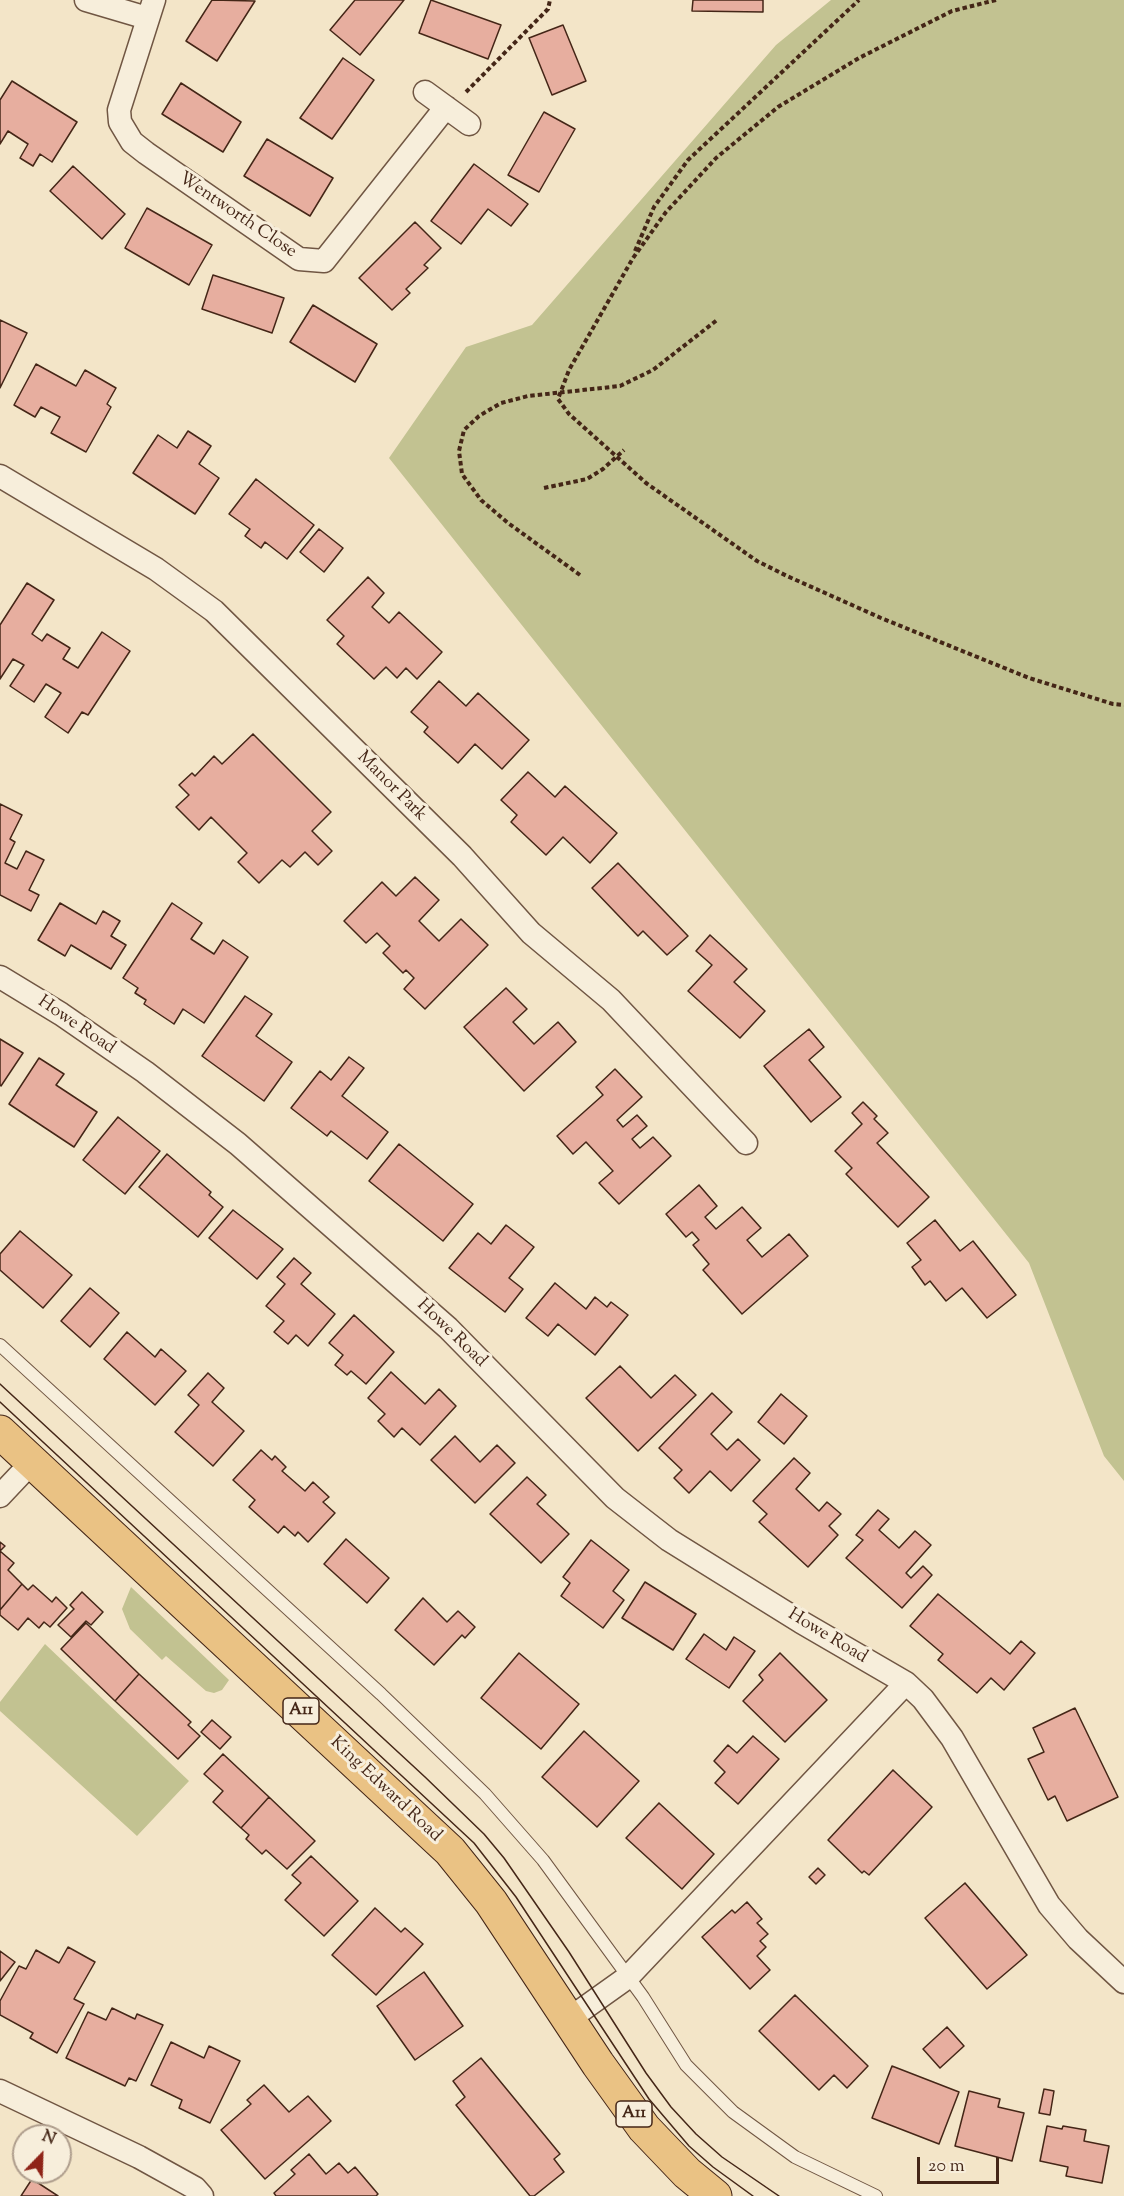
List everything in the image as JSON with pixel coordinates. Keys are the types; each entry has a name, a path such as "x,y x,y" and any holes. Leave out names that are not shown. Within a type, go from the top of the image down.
{"main road":[{"name":"King Edward Road","path":"0,1432 450,1851 491,1902 597,2064 644,2128 679,2166 715,2196"}],"street":[{"name":"Wentworth Close","path":"86,0 151,9 119,110 120,122 132,142 299,259 324,261 446,107"},
{"path":"424,92 468,124"},
{"name":"Manor Park","path":"0,476 156,569 214,611 462,856 531,933 611,1000 746,1143"},
{"name":"Howe Road","path":"0,977 61,1014 145,1072 238,1144 448,1328 615,1498 669,1540 801,1622 906,1683 923,1699 952,1738 1049,1905 1078,1939 1124,1982"},
{"path":"0,1496 33,1461"},
{"path":"569,2019 628,1977 906,1683"},
{"path":"0,2091 139,2157 195,2188 202,2196"}],"lane":[{"path":"0,1345 373,1686 485,1794 543,1860 628,1977 686,2065 733,2112 795,2157 876,2196"}],"path":[{"path":"446,107 461,98 548,9 550,0"},
{"path":"633,258 654,207 688,160 860,0"},
{"path":"996,0 952,10 859,58 778,107 716,158 666,212 633,258 569,370 558,399 569,414 646,483 757,561 881,618 1029,678 1113,704 1124,705"},
{"path":"580,575 508,523 481,500 462,474 459,451 464,430 479,416 501,403 528,396 620,386 653,370 717,320"},
{"path":"544,488 587,479 624,450"}],"green space":[{"path":"831,0 1124,0 1124,1481 1104,1456 1029,1263 389,458 466,347 532,325 776,45"},
{"path":"131,1587 229,1680 222,1690 214,1693 206,1691 166,1656 162,1660 130,1629 122,1609"},
{"path":"45,1644 189,1781 137,1836 0,1711 0,1702"}],"building":[{"path":"212,0 255,1 217,61 186,41"},
{"path":"355,0 404,0 360,55 330,30"},
{"path":"431,0 501,25 488,59 419,33"},
{"path":"693,0 763,0 763,12 692,11"},
{"path":"563,25 586,81 552,95 529,38"},
{"path":"343,58 374,80 332,139 300,118"},
{"path":"12,81 77,122 52,162 40,154 33,166 20,158 28,144 8,131 0,144 0,100"},
{"path":"181,83 241,122 223,152 162,114"},
{"path":"544,112 575,129 539,192 508,175"},
{"path":"267,139 333,178 310,216 244,176"},
{"path":"474,164 528,204 511,226 488,209 461,244 431,221"},
{"path":"73,166 125,214 102,239 50,191"},
{"path":"147,208 212,245 189,285 125,248"},
{"path":"415,222 441,248 424,265 428,268 406,289 410,293 392,310 359,278"},
{"path":"213,275 284,298 272,333 202,309"},
{"path":"313,305 377,344 355,382 290,342"},
{"path":"0,320 27,333 0,388"},
{"path":"36,364 76,386 85,370 116,388 107,404 111,407 86,452 51,433 60,417 41,407 35,417 14,405"},
{"path":"188,431 211,446 199,464 219,478 195,514 133,473 158,435 177,448"},
{"path":"256,479 314,525 287,559 265,542 261,548 245,536 250,529 229,514"},
{"path":"319,529 343,548 324,572 300,552"},
{"path":"368,577 384,593 372,607 389,623 399,612 442,652 417,679 406,668 397,678 386,667 374,679 337,644 344,636 327,620"},
{"path":"27,583 54,600 32,634 42,641 47,634 70,648 63,659 78,668 102,632 130,651 88,715 82,712 68,733 45,717 61,693 46,684 34,702 10,686 24,665 13,659 0,679 0,625"},
{"path":"439,681 466,706 478,693 529,740 502,769 475,744 458,763 424,732 428,727 411,712"},
{"path":"253,734 331,812 312,831 332,851 318,865 305,852 290,867 282,860 259,883 238,862 247,853 211,817 199,830 176,807 189,795 179,785 192,773 195,776 214,756 222,764"},
{"path":"528,772 555,797 565,786 617,833 590,863 563,837 546,855 511,822 517,815 501,800"},
{"path":"0,804 22,815 10,839 15,842 5,863 17,869 26,851 44,860 29,890 39,895 31,911 0,895"},
{"path":"618,863 688,936 667,955 643,931 638,936 592,888"},
{"path":"415,877 439,900 419,921 439,941 461,919 488,945 425,1009 404,989 414,978 406,970 403,973 383,953 390,946 377,933 366,943 344,921 382,882 396,896"},
{"path":"60,903 96,924 103,911 120,921 111,936 126,945 111,969 71,945 65,956 38,940"},
{"path":"172,903 202,923 191,939 214,954 223,940 248,957 204,1023 183,1009 174,1024 144,1004 146,1000 135,993 138,988 123,978"},
{"path":"710,935 747,969 734,982 765,1011 740,1038 688,991 712,965 696,951"},
{"path":"506,988 527,1009 513,1022 534,1044 558,1022 576,1042 524,1091 464,1027"},
{"path":"245,996 272,1014 256,1036 292,1062 264,1101 202,1056"},
{"path":"809,1029 824,1047 809,1060 841,1097 811,1122 764,1066"},
{"path":"0,1039 23,1053 1,1086 0,1085"},
{"path":"349,1057 364,1068 342,1096 388,1132 367,1159 331,1131 327,1136 291,1108 320,1071 331,1080"},
{"path":"39,1058 64,1074 56,1085 97,1112 74,1147 9,1104"},
{"path":"615,1069 642,1097 617,1120 623,1127 637,1115 647,1126 632,1139 640,1148 653,1137 671,1156 619,1204 599,1183 613,1171 586,1142 573,1154 557,1136 603,1095 596,1087"},
{"path":"863,1102 877,1116 874,1119 888,1133 877,1143 929,1197 898,1227 846,1174 852,1168 835,1151 862,1124 852,1113"},
{"path":"118,1117 160,1151 125,1194 83,1160"},
{"path":"399,1144 473,1204 443,1241 369,1181"},
{"path":"167,1154 211,1192 209,1195 223,1207 198,1237 139,1187"},
{"path":"699,1185 717,1206 705,1217 716,1229 742,1207 761,1228 747,1240 762,1257 789,1234 808,1256 742,1314 703,1270 709,1264 693,1245 699,1240 692,1232 686,1237 666,1214"},
{"path":"233,1210 283,1249 257,1279 209,1238"},
{"path":"935,1220 960,1251 973,1241 1016,1295 987,1318 962,1288 946,1301 930,1281 925,1285 912,1267 921,1260 907,1243"},
{"path":"506,1225 534,1247 509,1278 523,1289 505,1312 449,1268 478,1233 491,1244"},
{"path":"20,1231 72,1275 43,1308 0,1270 0,1254"},
{"path":"294,1258 311,1273 301,1284 335,1314 308,1346 296,1335 288,1344 274,1332 284,1321 266,1306 285,1284 277,1277"},
{"path":"555,1283 586,1309 595,1297 607,1307 611,1302 628,1315 595,1355 558,1324 548,1336 526,1318"},
{"path":"90,1288 119,1313 90,1347 61,1321"},
{"path":"354,1315 394,1352 366,1384 351,1371 347,1375 335,1365 343,1355 329,1343"},
{"path":"127,1332 155,1357 161,1349 186,1371 155,1405 104,1359"},
{"path":"620,1366 651,1398 675,1375 696,1395 638,1451 586,1398"},
{"path":"391,1372 425,1404 439,1389 456,1406 420,1445 402,1428 394,1437 378,1421 385,1414 368,1398"},
{"path":"208,1373 224,1388 212,1402 244,1431 213,1466 175,1432 199,1405 188,1395"},
{"path":"712,1393 732,1412 711,1434 727,1450 738,1439 760,1460 731,1491 710,1471 689,1493 674,1478 682,1470 659,1448"},
{"path":"781,1394 807,1416 784,1444 758,1422"},
{"path":"455,1436 480,1462 497,1445 515,1463 475,1503 431,1460"},
{"path":"261,1450 272,1460 275,1456 286,1467 282,1471 305,1491 313,1482 329,1497 323,1502 335,1513 308,1542 298,1532 295,1536 284,1526 278,1533 249,1507 255,1500 233,1480"},
{"path":"794,1458 810,1473 796,1489 819,1511 827,1502 841,1514 829,1526 838,1535 808,1567 759,1522 767,1514 753,1501"},
{"path":"527,1477 546,1495 537,1504 569,1534 541,1563 490,1514"},
{"path":"878,1510 889,1519 879,1530 899,1548 915,1531 931,1545 906,1573 911,1578 923,1566 932,1575 902,1608 846,1558 863,1540 856,1535"},
{"path":"346,1539 389,1578 367,1603 324,1564"},
{"path":"591,1540 629,1570 613,1591 624,1600 603,1628 561,1596 570,1583 563,1577"},
{"path":"0,1551 14,1563 8,1570 22,1584 0,1610"},
{"path":"645,1582 696,1614 673,1650 622,1618"},
{"path":"22,1584 28,1590 33,1585 52,1602 56,1597 67,1608 50,1627 44,1622 39,1628 28,1618 18,1630 0,1615 0,1610"},
{"path":"82,1592 103,1612 91,1625 86,1621 71,1637 58,1625 74,1609 70,1605"},
{"path":"938,1594 1010,1654 1021,1641 1035,1653 1004,1690 991,1678 977,1693 938,1660 943,1654 910,1626"},
{"path":"423,1598 447,1622 458,1611 475,1627 465,1638 462,1635 434,1665 395,1630"},
{"path":"86,1623 139,1674 115,1701 61,1649"},
{"path":"704,1634 726,1650 734,1637 755,1651 729,1688 686,1659"},
{"path":"519,1653 579,1704 541,1749 481,1698"},
{"path":"780,1653 827,1700 785,1742 743,1701 763,1680 759,1675"},
{"path":"139,1674 191,1722 188,1725 200,1736 178,1759 115,1701"},
{"path":"1075,1708 1118,1797 1067,1821 1055,1796 1048,1800 1028,1759 1044,1752 1033,1728"},
{"path":"212,1720 231,1737 220,1749 201,1732"},
{"path":"584,1731 639,1781 597,1827 542,1777"},
{"path":"753,1736 779,1759 738,1804 715,1783 725,1772 714,1761 728,1745 737,1753"},
{"path":"223,1754 269,1797 241,1828 213,1802 223,1791 204,1774"},
{"path":"893,1770 932,1807 869,1875 864,1871 862,1873 828,1840"},
{"path":"269,1797 315,1841 287,1869 266,1850 262,1854 246,1839 249,1835 241,1828"},
{"path":"659,1803 714,1854 682,1889 626,1838"},
{"path":"311,1856 358,1901 324,1936 285,1900 301,1883 292,1875"},
{"path":"818,1868 825,1875 816,1884 809,1877"},
{"path":"965,1883 1027,1955 987,1989 925,1918"},
{"path":"747,1902 762,1919 757,1923 768,1934 760,1941 766,1947 757,1956 770,1970 750,1989 702,1937 732,1910 735,1913"},
{"path":"375,1908 401,1932 405,1928 423,1944 376,1995 332,1955"},
{"path":"68,1947 95,1962 74,1999 84,2004 57,2053 30,2038 33,2033 0,2015 0,2001 19,1966 26,1969 36,1950 59,1963"},
{"path":"0,1951 15,1962 0,1981"},
{"path":"424,1972 463,2026 415,2060 377,2006"},
{"path":"795,1995 868,2066 847,2088 834,2075 819,2090 759,2031"},
{"path":"112,2008 135,2019 137,2014 163,2025 136,2081 129,2078 125,2086 66,2058 88,2012 106,2020"},
{"path":"947,2027 964,2046 940,2068 923,2049"},
{"path":"171,2042 204,2058 209,2046 240,2061 210,2123 179,2108 182,2100 151,2085"},
{"path":"481,2058 560,2154 554,2159 564,2172 534,2196 530,2196 456,2105 465,2097 453,2081"},
{"path":"892,2066 959,2092 939,2144 872,2118"},
{"path":"264,2085 289,2112 308,2096 331,2121 265,2179 221,2130 251,2104 247,2100"},
{"path":"1044,2089 1054,2091 1050,2115 1039,2113"},
{"path":"969,2091 1000,2099 998,2107 1024,2113 1012,2161 955,2146"},
{"path":"1047,2126 1086,2130 1084,2141 1109,2146 1102,2183 1066,2176 1068,2167 1040,2161"},
{"path":"309,2154 326,2174 339,2163 348,2173 355,2167 378,2194 376,2196 276,2196 274,2193 295,2174 291,2170"},
{"path":"29,2184 40,2184 58,2196 21,2196"}],"tram line":[{"path":"0,1384 484,1834 504,1858 569,1952 646,2073 671,2107 722,2157 779,2196"},
{"path":"0,1402 474,1843 516,1897 649,2099 689,2146 753,2196"}]}
